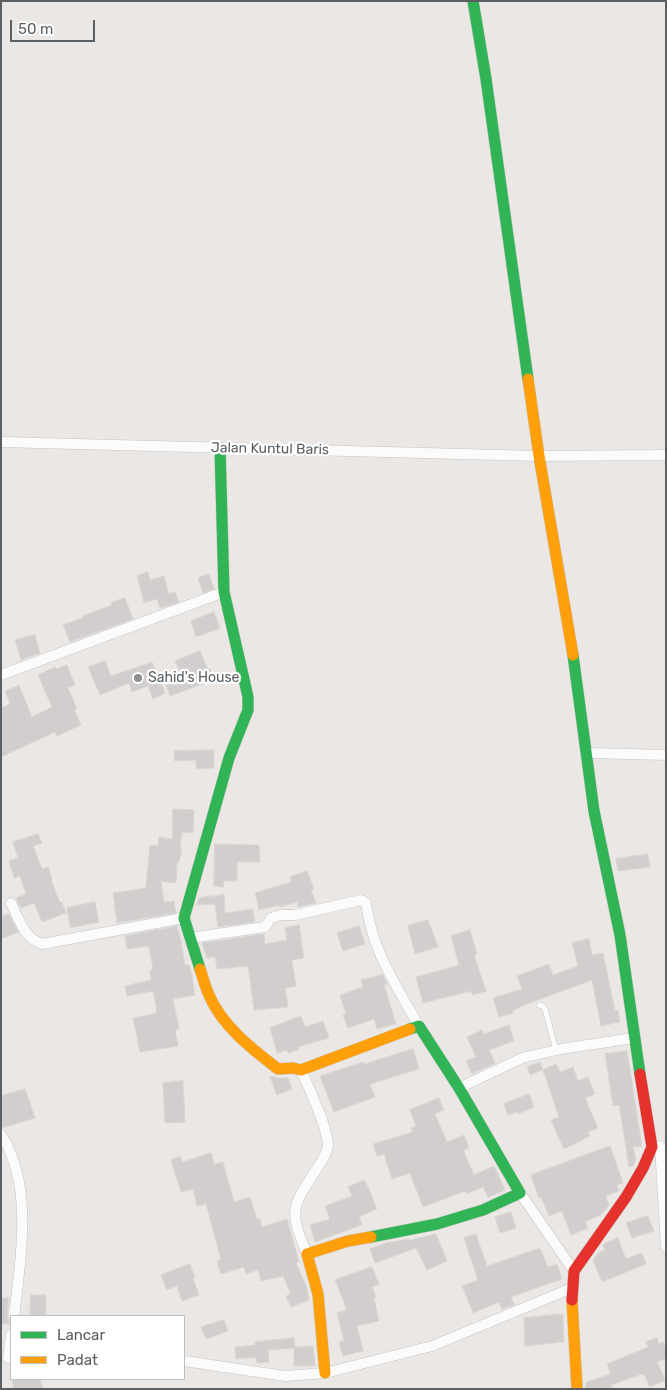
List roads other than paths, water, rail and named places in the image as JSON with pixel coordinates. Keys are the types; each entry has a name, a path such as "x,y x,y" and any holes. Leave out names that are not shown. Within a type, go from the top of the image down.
{"street":[{"path":"473,1 539,456 569,630 594,811 620,935 634,1038 659,1146 666,1246"},
{"name":"Jalan Kuntul Baris","path":"1,442 539,456 666,454"},
{"path":"220,448 224,592 248,697 248,710 229,758 184,918 208,994 229,1025 255,1051 278,1069 293,1068 301,1070 419,1026"},
{"path":"1,675 224,592"},
{"path":"587,754 666,755"},
{"path":"190,938 265,927 271,918 281,915 295,915 361,900 366,903 372,935 382,962 520,1194 574,1271"},
{"path":"11,903 26,933 34,941 42,944 184,918"},
{"path":"458,1088 522,1058 556,1050 634,1038"},
{"path":"301,1070 314,1100 327,1138 328,1148 297,1198 294,1211 298,1232 307,1254 318,1294 325,1373"},
{"path":"1,1135 15,1162 21,1188 20,1261 14,1315"},
{"path":"577,1389 572,1315 574,1271 659,1146"},
{"path":"307,1254 348,1241 437,1224 483,1210 520,1194"},
{"path":"185,1361 285,1376 325,1373 432,1346 572,1288"},
{"path":"7,1359 10,1341"}],"lane":[{"path":"539,1005 545,1009 556,1050"}],"place":[{"name":"Sahid's House","path":"138,678"}]}
